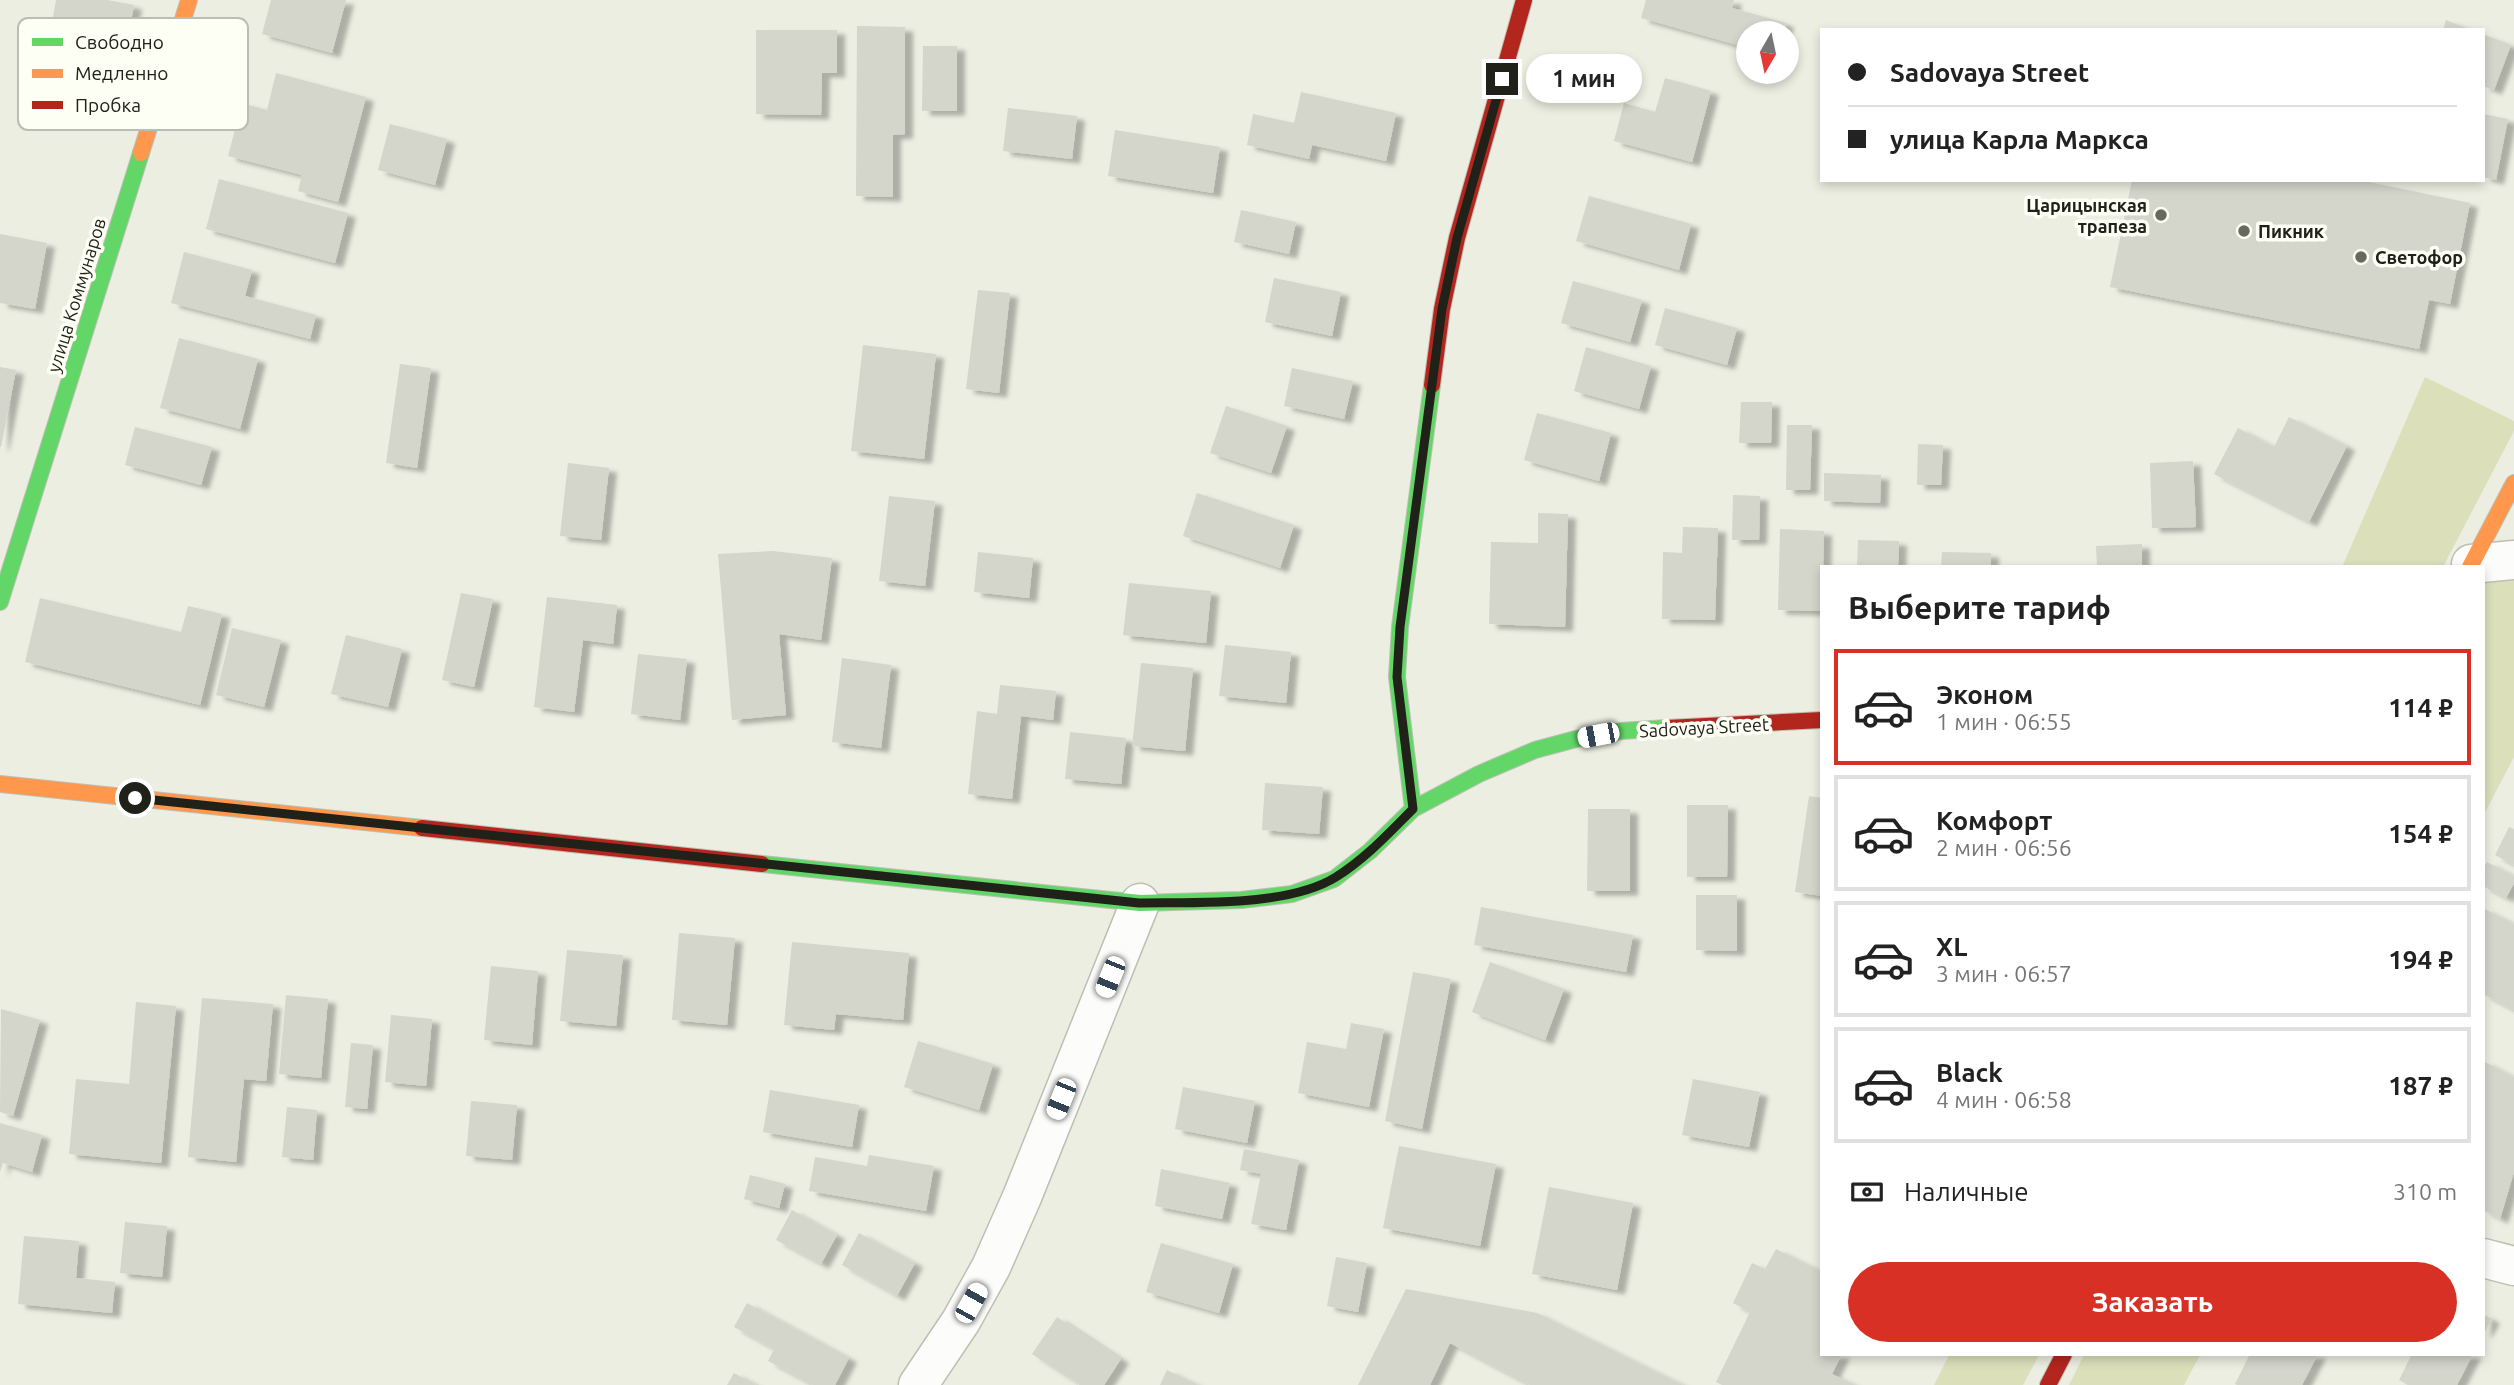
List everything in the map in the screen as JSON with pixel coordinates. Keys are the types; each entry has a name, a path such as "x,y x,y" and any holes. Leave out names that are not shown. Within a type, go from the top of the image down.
{"street":[{"name":"улица Коммунаров","path":"183,18 189,0"},
{"path":"1413,809 1397,677 1400,627 1442,309 1457,238 1524,0"},
{"name":"улица Коммунаров","path":"0,602 148,130"},
{"path":"2472,565 2514,483"},
{"path":"2478,565 2514,560"},
{"name":"Sadovaya Street","path":"0,784 1139,903 1241,900 1292,894 1334,878 1370,851 1413,809 1479,774 1535,750 1621,731 1820,720"},
{"path":"918,1385 961,1321 991,1267 1022,1197 1139,903"},
{"path":"2485,1259 2514,1266"},
{"path":"2048,1385 2063,1356"}],"green space":[{"path":"2425,377 2514,421 2514,431 2444,565 2343,565"},
{"path":"2514,574 2514,757 2485,812 2485,578"},
{"path":"1948,1356 2038,1356 2023,1385 1934,1385"},
{"path":"2084,1356 2199,1356 2184,1385 2069,1385"}],"building":[{"path":"56,0 107,0 134,5 132,18 53,18"},
{"path":"271,0 346,0 332,53 262,34"},
{"path":"1646,0 1734,0 1732,8 1779,21 1736,21 1736,45 1641,18"},
{"path":"2446,20 2466,28 2444,28"},
{"path":"857,26 905,27 905,134 893,135 893,197 856,196"},
{"path":"756,30 837,30 837,73 822,73 821,115 756,114"},
{"path":"2485,35 2511,45 2494,90 2485,87"},
{"path":"923,46 957,46 957,111 922,111"},
{"path":"276,73 366,97 338,202 298,191 302,175 228,156 235,130 248,130 248,105 267,110"},
{"path":"1665,78 1711,91 1692,162 1614,141 1624,103 1655,112"},
{"path":"1301,92 1396,113 1386,161 1312,145 1309,159 1247,145 1253,114 1294,123"},
{"path":"1008,108 1077,116 1072,159 1003,151"},
{"path":"2485,114 2508,119 2496,180 2485,177"},
{"path":"390,124 447,139 435,185 378,170"},
{"path":"1115,130 1220,147 1213,193 1108,176"},
{"path":"219,179 348,213 335,263 206,229"},
{"path":"2132,182 2369,182 2470,203 2450,304 2429,300 2419,349 2110,287"},
{"path":"1589,196 1691,224 1679,270 1576,241"},
{"path":"1241,210 1296,222 1289,254 1234,242"},
{"path":"0,234 47,243 35,309 0,303"},
{"path":"184,252 252,270 245,296 316,315 310,339 171,303"},
{"path":"1274,278 1341,292 1332,336 1265,322"},
{"path":"1573,281 1642,300 1630,342 1561,323"},
{"path":"978,290 1010,293 999,393 966,389"},
{"path":"1665,308 1737,328 1727,365 1655,345"},
{"path":"179,338 258,359 240,429 160,408"},
{"path":"863,345 936,354 924,459 851,451"},
{"path":"1586,347 1651,366 1639,409 1574,391"},
{"path":"400,364 431,368 417,468 386,463"},
{"path":"0,367 16,370 1,447 0,447"},
{"path":"1292,368 1353,381 1344,419 1284,406"},
{"path":"1741,402 1772,402 1771,443 1739,443"},
{"path":"1226,406 1287,426 1271,473 1210,453"},
{"path":"1537,413 1611,433 1599,481 1524,460"},
{"path":"2289,417 2347,446 2309,522 2214,474 2238,428 2274,447"},
{"path":"1787,425 1812,425 1810,490 1786,490"},
{"path":"135,427 212,447 201,485 125,465"},
{"path":"1918,444 1943,445 1941,485 1917,485"},
{"path":"2193,461 2196,527 2152,528 2150,463"},
{"path":"568,463 609,468 601,540 560,536"},
{"path":"1824,473 1881,475 1880,503 1824,501"},
{"path":"1197,493 1294,525 1280,568 1183,536"},
{"path":"1733,495 1760,496 1759,540 1732,540"},
{"path":"889,496 935,501 925,586 879,581"},
{"path":"1538,513 1568,514 1565,627 1489,624 1491,542 1538,543"},
{"path":"1683,527 1718,528 1715,620 1662,619 1663,552 1682,553"},
{"path":"1780,529 1824,531 1823,565 1820,565 1820,611 1778,610"},
{"path":"1858,540 1899,541 1898,565 1857,565"},
{"path":"2142,544 2142,565 2097,565 2096,546"},
{"path":"773,551 832,558 821,640 779,634 786,715 732,720 718,554"},
{"path":"978,552 1033,558 1029,598 974,592"},
{"path":"1942,552 1991,553 1991,565 1941,565"},
{"path":"1129,583 1211,591 1206,643 1123,635"},
{"path":"461,593 493,599 474,687 442,680"},
{"path":"547,597 617,605 613,644 583,640 574,712 534,707"},
{"path":"40,598 181,632 188,606 222,614 200,705 25,662"},
{"path":"232,628 281,640 264,707 216,695"},
{"path":"346,635 402,649 388,707 331,694"},
{"path":"1225,645 1291,652 1286,703 1219,696"},
{"path":"638,654 687,659 680,720 631,714"},
{"path":"842,658 891,665 881,748 832,742"},
{"path":"1141,663 1193,668 1185,751 1132,746"},
{"path":"1000,685 1056,691 1053,720 1021,716 1012,799 968,794 977,711 997,714"},
{"path":"1070,732 1126,738 1121,784 1065,779"},
{"path":"1265,783 1323,787 1319,834 1262,830"},
{"path":"1809,796 1820,798 1820,896 1795,892"},
{"path":"1687,805 1728,805 1727,877 1687,877"},
{"path":"1588,809 1630,809 1630,891 1587,891"},
{"path":"2509,827 2514,829 2514,865 2495,855"},
{"path":"2487,862 2514,876 2514,883 2506,898 2485,887"},
{"path":"1696,895 1737,895 1737,951 1696,950"},
{"path":"1481,907 1633,935 1626,972 1474,945"},
{"path":"2485,909 2514,924 2514,1010 2485,995"},
{"path":"679,933 735,938 727,1025 672,1020"},
{"path":"792,942 909,953 903,1020 836,1014 834,1030 784,1025"},
{"path":"567,950 623,955 616,1026 560,1021"},
{"path":"1490,962 1564,989 1545,1040 1472,1012"},
{"path":"491,966 538,971 532,1045 484,1040"},
{"path":"1413,972 1451,979 1422,1129 1385,1121"},
{"path":"286,995 328,999 321,1078 279,1074"},
{"path":"202,998 273,1004 266,1081 244,1079 236,1162 188,1157"},
{"path":"136,1002 176,1006 161,1163 69,1154 76,1079 129,1084"},
{"path":"1,1009 40,1020 13,1116 0,1112"},
{"path":"391,1015 432,1019 426,1086 385,1082"},
{"path":"1351,1023 1384,1029 1369,1107 1298,1093 1307,1042 1346,1049"},
{"path":"918,1041 993,1064 979,1110 904,1087"},
{"path":"351,1043 373,1045 367,1109 345,1107"},
{"path":"2485,1062 2514,1077 2514,1172 2500,1219 2485,1211"},
{"path":"1693,1079 1760,1092 1749,1147 1682,1135"},
{"path":"1183,1087 1255,1101 1247,1143 1175,1129"},
{"path":"770,1090 859,1105 852,1147 763,1132"},
{"path":"471,1101 517,1105 512,1160 466,1156"},
{"path":"287,1107 317,1110 313,1160 282,1157"},
{"path":"0,1123 42,1135 32,1172 3,1163 0,1172"},
{"path":"1399,1146 1496,1164 1480,1246 1383,1228"},
{"path":"1244,1149 1299,1160 1286,1230 1251,1224 1261,1174 1240,1170"},
{"path":"869,1155 934,1166 926,1211 809,1191 815,1157 867,1166"},
{"path":"1161,1169 1230,1183 1222,1219 1155,1206"},
{"path":"750,1175 785,1184 779,1208 744,1199"},
{"path":"1549,1187 1633,1203 1617,1290 1532,1274"},
{"path":"792,1210 837,1235 821,1264 776,1240"},
{"path":"125,1222 167,1226 162,1277 120,1273"},
{"path":"859,1233 915,1263 897,1296 842,1265"},
{"path":"24,1236 79,1241 76,1278 115,1282 112,1313 18,1304"},
{"path":"1161,1243 1233,1264 1219,1313 1146,1292"},
{"path":"1776,1249 1820,1271 1820,1356 1841,1356 1832,1374 1855,1385 1722,1385 1716,1382 1750,1312 1733,1303 1752,1263 1765,1269"},
{"path":"1336,1257 1367,1263 1358,1312 1327,1306"},
{"path":"1406,1289 1537,1313 1683,1385 1530,1385 1450,1343 1430,1385 1358,1385"},
{"path":"747,1303 849,1358 835,1385 813,1385 768,1361 774,1349 734,1327"},
{"path":"2485,1315 2492,1319 2485,1331"},
{"path":"1057,1317 1121,1359 1104,1385 1080,1385 1032,1354"},
{"path":"2249,1356 2317,1356 2302,1385 2235,1384"},
{"path":"2411,1356 2472,1356 2457,1385 2408,1385 2399,1380"},
{"path":"1167,1370 1198,1385 1160,1385"},
{"path":"734,1373 756,1385 727,1385"}],"traffic: fast":[{"path":"0,602 141,153"},
{"path":"1413,809 1397,677 1400,627 1432,385"},
{"path":"762,864 1140,903 1241,900 1292,894 1334,879 1370,851 1413,809 1479,774 1535,750 1576,739 1621,731 1667,728"}],"traffic: slow":[{"path":"183,18 189,0"},
{"path":"141,153 148,130"},
{"path":"2471,565 2514,483"},
{"path":"0,784 422,828"}],"traffic: jam":[{"path":"1432,385 1442,309 1457,238 1524,0"},
{"path":"1667,728 1820,720"},
{"path":"422,828 762,864"},
{"path":"2048,1385 2063,1356"}],"place":[{"name":"Царицынская трапеза","path":"2161,215"},
{"name":"Пикник","path":"2244,231"},
{"name":"Светофор","path":"2361,257"}],"route":[{"path":"135,798 1139,903 1241,900 1292,894 1334,878 1370,851 1413,809 1397,677 1400,627 1442,309 1457,238 1502,79"}]}
